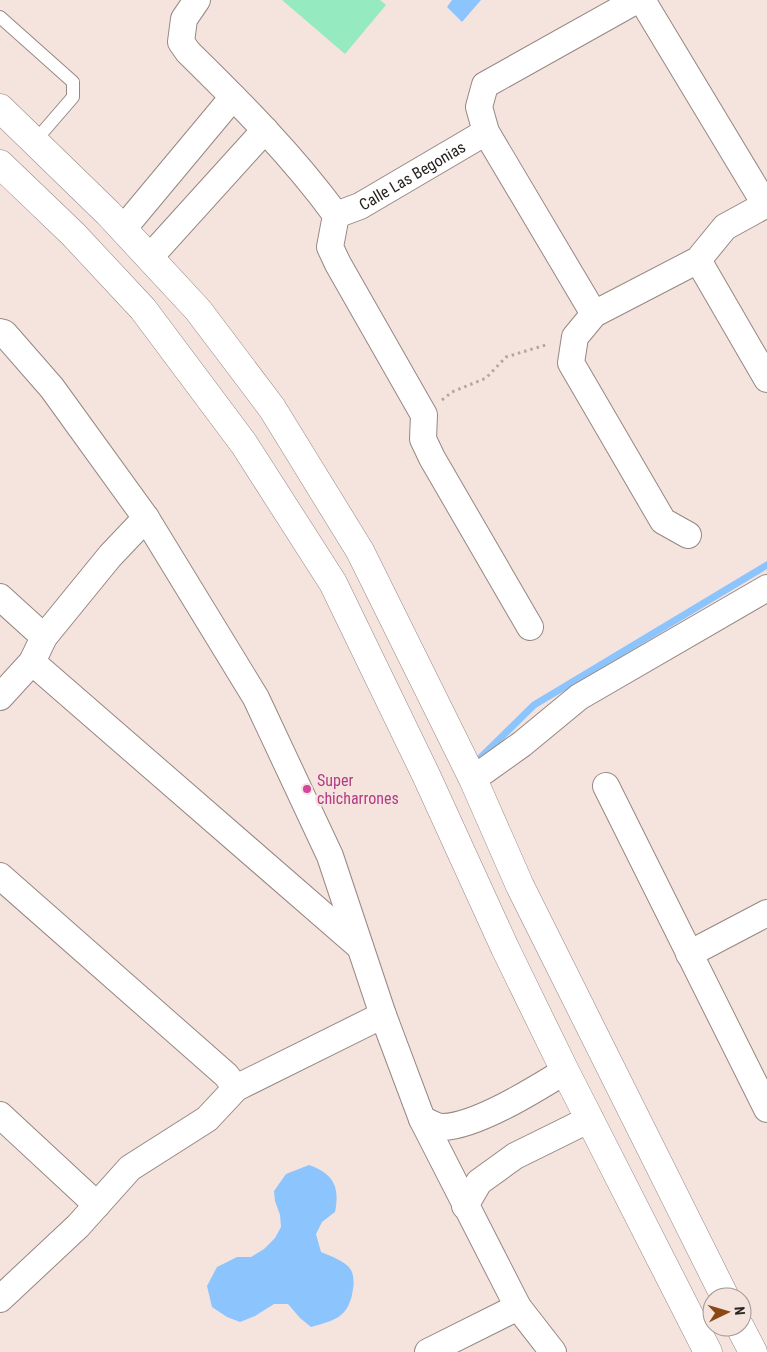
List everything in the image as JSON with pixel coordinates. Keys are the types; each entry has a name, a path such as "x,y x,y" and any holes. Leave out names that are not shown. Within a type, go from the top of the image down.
{"street":[{"path":"197,0 184,19 181,42 188,52 293,161 336,215 330,247 338,264 424,415 423,440 530,627"},
{"path":"594,314 486,132 479,107 485,85 637,0"},
{"path":"642,0 766,204 725,227 698,260 594,314 575,337 571,362 662,521 688,535"},
{"path":"123,229 233,97"},
{"path":"0,108 123,229 198,310 272,408 360,550 473,779 520,886 721,1287"},
{"path":"150,258 265,130"},
{"name":"Calle Las Begonias","path":"336,215 360,206 486,132"},
{"path":"0,164 73,234 143,309 244,444 333,583 426,775 486,907 578,1095 686,1305 708,1352"},
{"path":"698,260 767,379"},
{"path":"0,332 4,334 52,388 146,518 256,698 330,856 383,1015 427,1130 518,1307 553,1352"},
{"path":"161,333 186,346 205,371 213,372 221,369 226,365 231,354"},
{"path":"0,697 32,662 44,636 110,556 146,518"},
{"path":"473,779 522,744 579,697 767,588"},
{"path":"0,597 44,636"},
{"path":"32,662 360,947"},
{"path":"606,786 767,1109"},
{"path":"0,876 219,1069 236,1088"},
{"path":"486,907 520,886"},
{"path":"689,954 767,913"},
{"path":"0,1299 78,1226 130,1168 207,1119 236,1088 383,1015"},
{"path":"427,1130 461,1125 534,1090 578,1095"},
{"path":"459,1195 508,1145 578,1095"},
{"path":"0,1115 97,1205"},
{"path":"686,1305 702,1299"},
{"path":"428,1352 518,1307"},
{"path":"745,1337 753,1352"}],"lane":[{"path":"0,18 73,82 73,97 35,141"}],"path":[{"path":"424,415 452,392 486,378 506,357 575,337"}],"green space":[{"path":"282,0 380,0 386,5 345,54"}],"water":[{"path":"452,0 481,0 462,22 447,7"},
{"path":"309,1165 330,1177 336,1189 335,1212 322,1222 316,1234 321,1252 342,1261 352,1272 353,1287 348,1306 340,1316 311,1327 288,1304 274,1304 255,1316 240,1322 227,1317 212,1307 207,1286 217,1267 237,1257 251,1257 264,1249 275,1238 281,1227 274,1191 286,1174"}],"waterway":[{"path":"477,761 534,705 767,565"}],"place":[{"name":"Super chicharrones","path":"307,789"}]}
